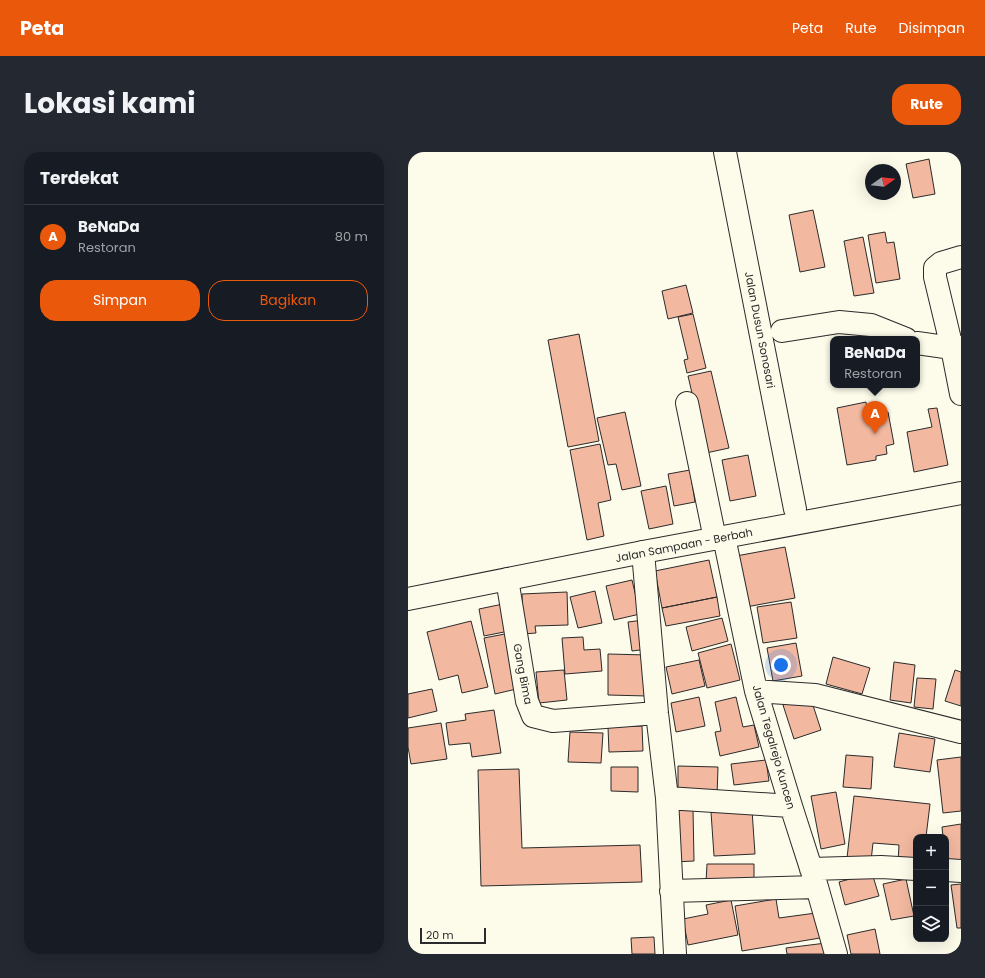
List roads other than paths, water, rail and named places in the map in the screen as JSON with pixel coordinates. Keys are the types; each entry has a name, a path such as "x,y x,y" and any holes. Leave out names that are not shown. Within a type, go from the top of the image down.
{"street":[{"name":"Jalan Dusun Sonosari","path":"725,152 795,509"},
{"path":"961,257 941,263 936,268 935,277 956,348 961,394"},
{"path":"782,331 839,322 871,325 898,336"},
{"path":"920,343 956,348"},
{"name":"Jalan Tegalrejo Kuncen","path":"687,403 756,691 836,954"},
{"name":"Jalan Sampaan - Berbah","path":"408,599 643,552 961,493"},
{"path":"643,552 657,714 667,798 675,954"},
{"name":"Gang Bima","path":"508,580 527,701 534,716 553,721 657,714"},
{"path":"756,691 815,695 961,732"},
{"path":"667,798 791,806"},
{"path":"671,891 814,878 881,867 913,869"},
{"path":"949,870 961,871"}],"place":[{"name":"BeNaDa","path":"875,434"}]}
